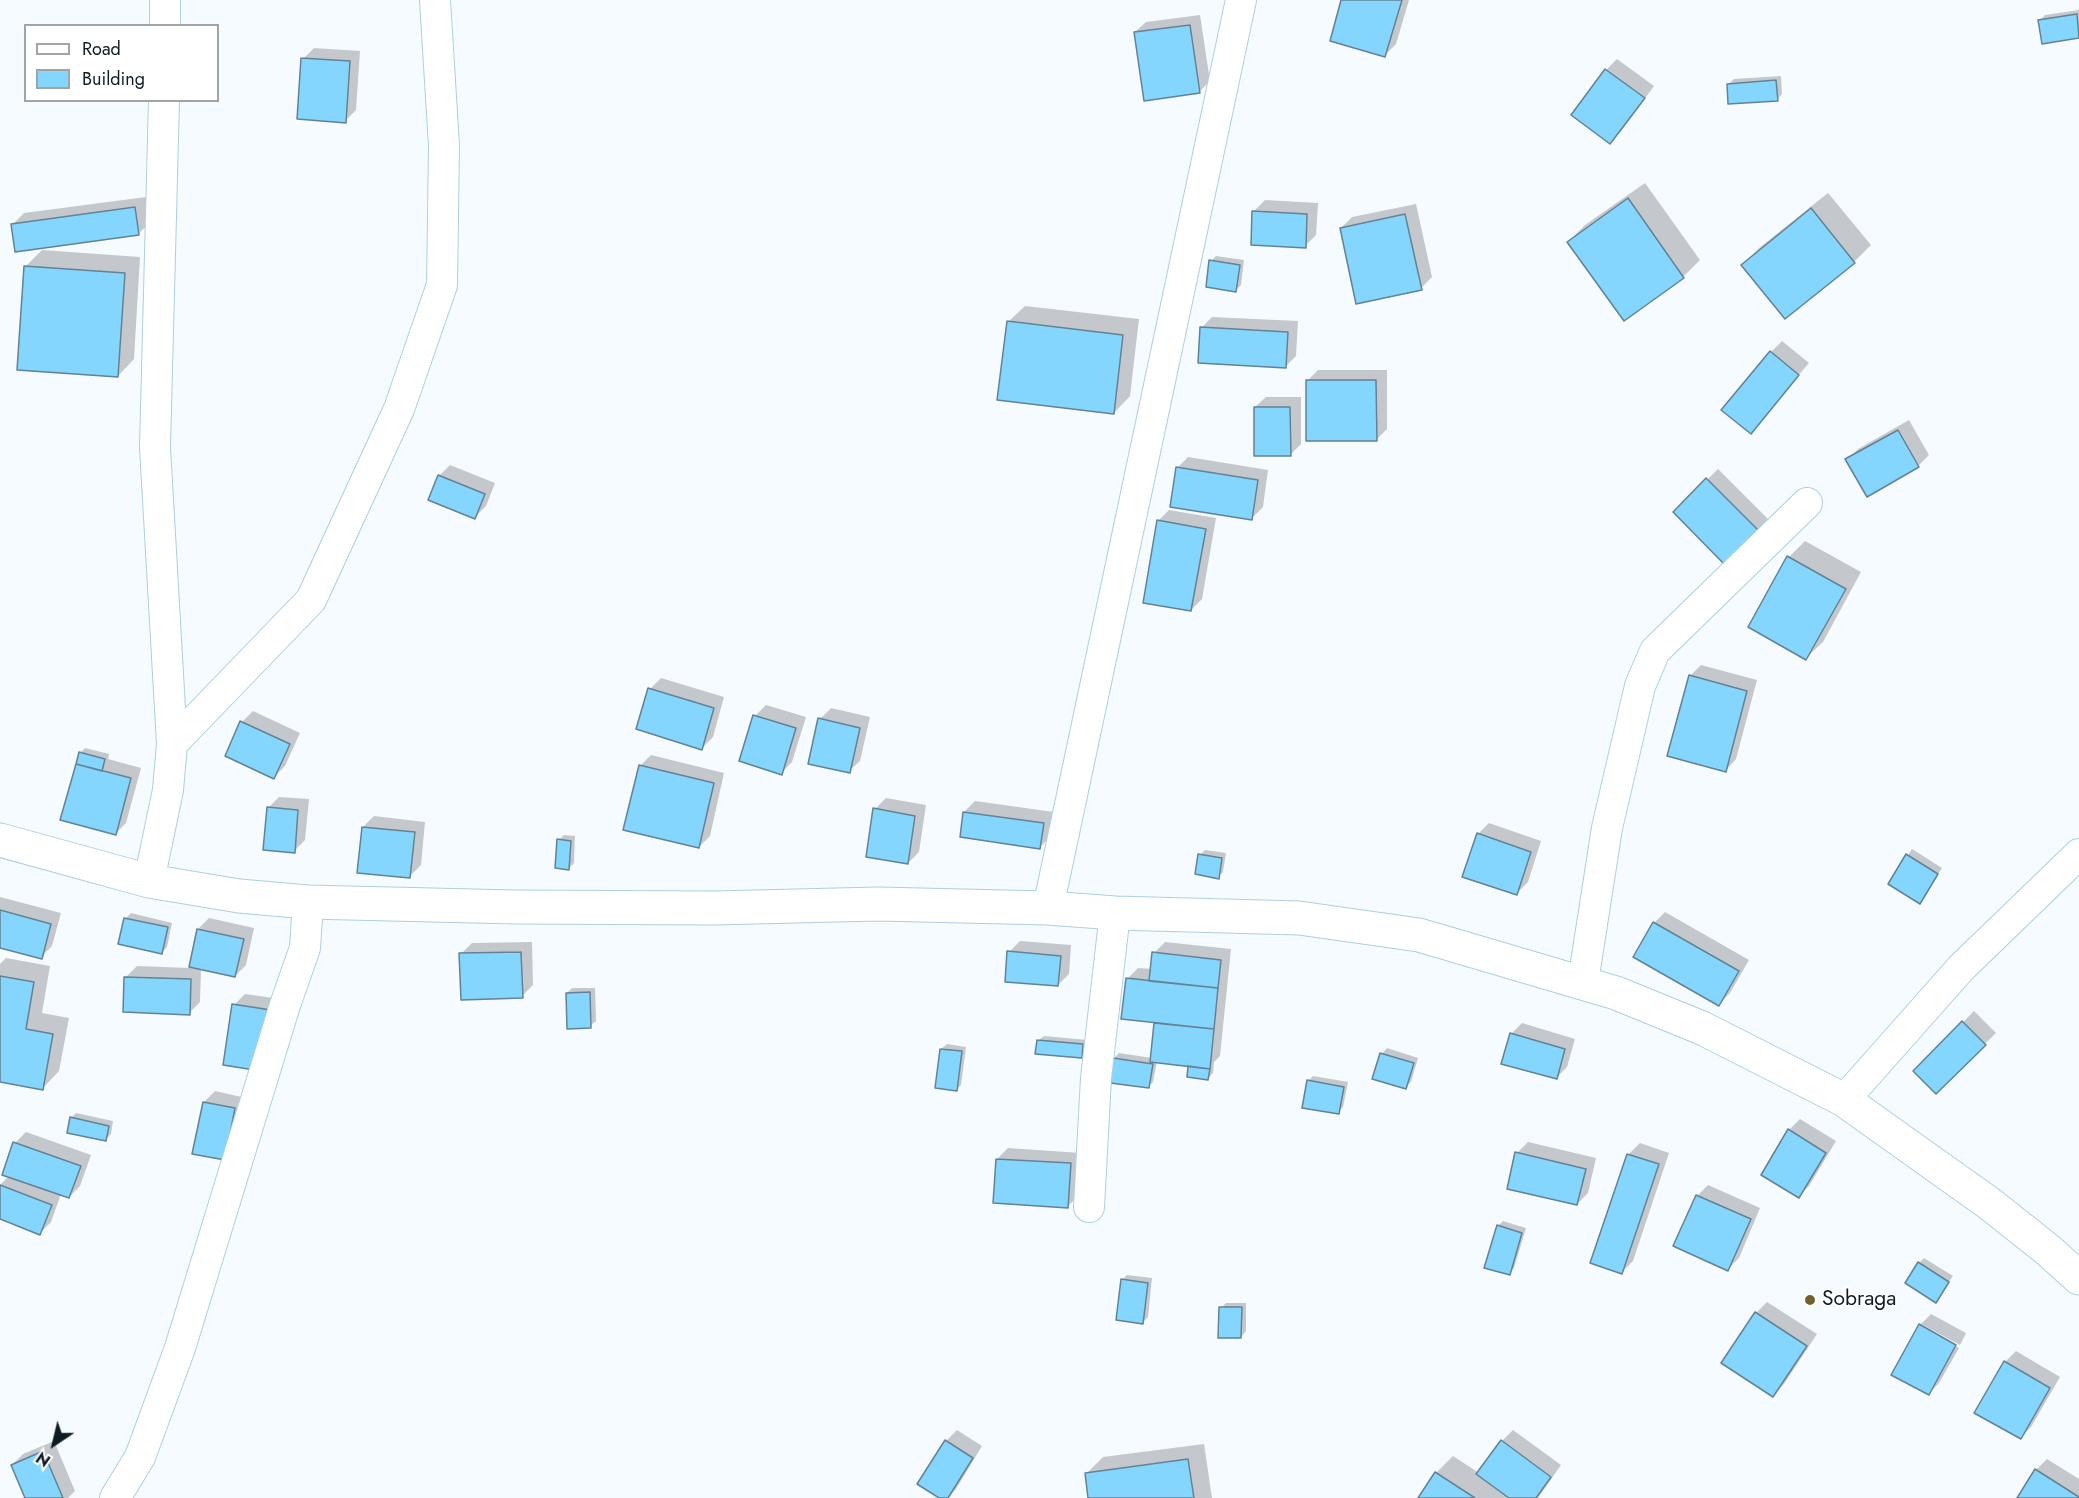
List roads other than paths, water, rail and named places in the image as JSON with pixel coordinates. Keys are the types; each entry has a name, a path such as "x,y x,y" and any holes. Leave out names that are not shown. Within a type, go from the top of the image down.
{"street":[{"path":"165,0 165,24"},
{"path":"172,744 311,600 399,409 442,285 444,146 435,0"},
{"path":"1048,908 1240,0"},
{"path":"149,881 168,790 172,744 155,447 164,102"},
{"path":"1583,982 1607,828 1640,686 1655,651 1807,503"},
{"path":"0,840 149,881 239,896 309,902 515,907 714,908 878,904 1048,908 1115,913 1299,918 1419,935 1616,993 1702,1028 1844,1100 1990,1204 2079,1278"},
{"path":"1844,1100 1961,968 2079,854"},
{"path":"115,1498 140,1457 180,1348 285,1005 305,948 309,902"},
{"path":"1089,1207 1096,1078 1115,913"}],"place":[{"name":"Sobraga","path":"1810,1300"}]}
